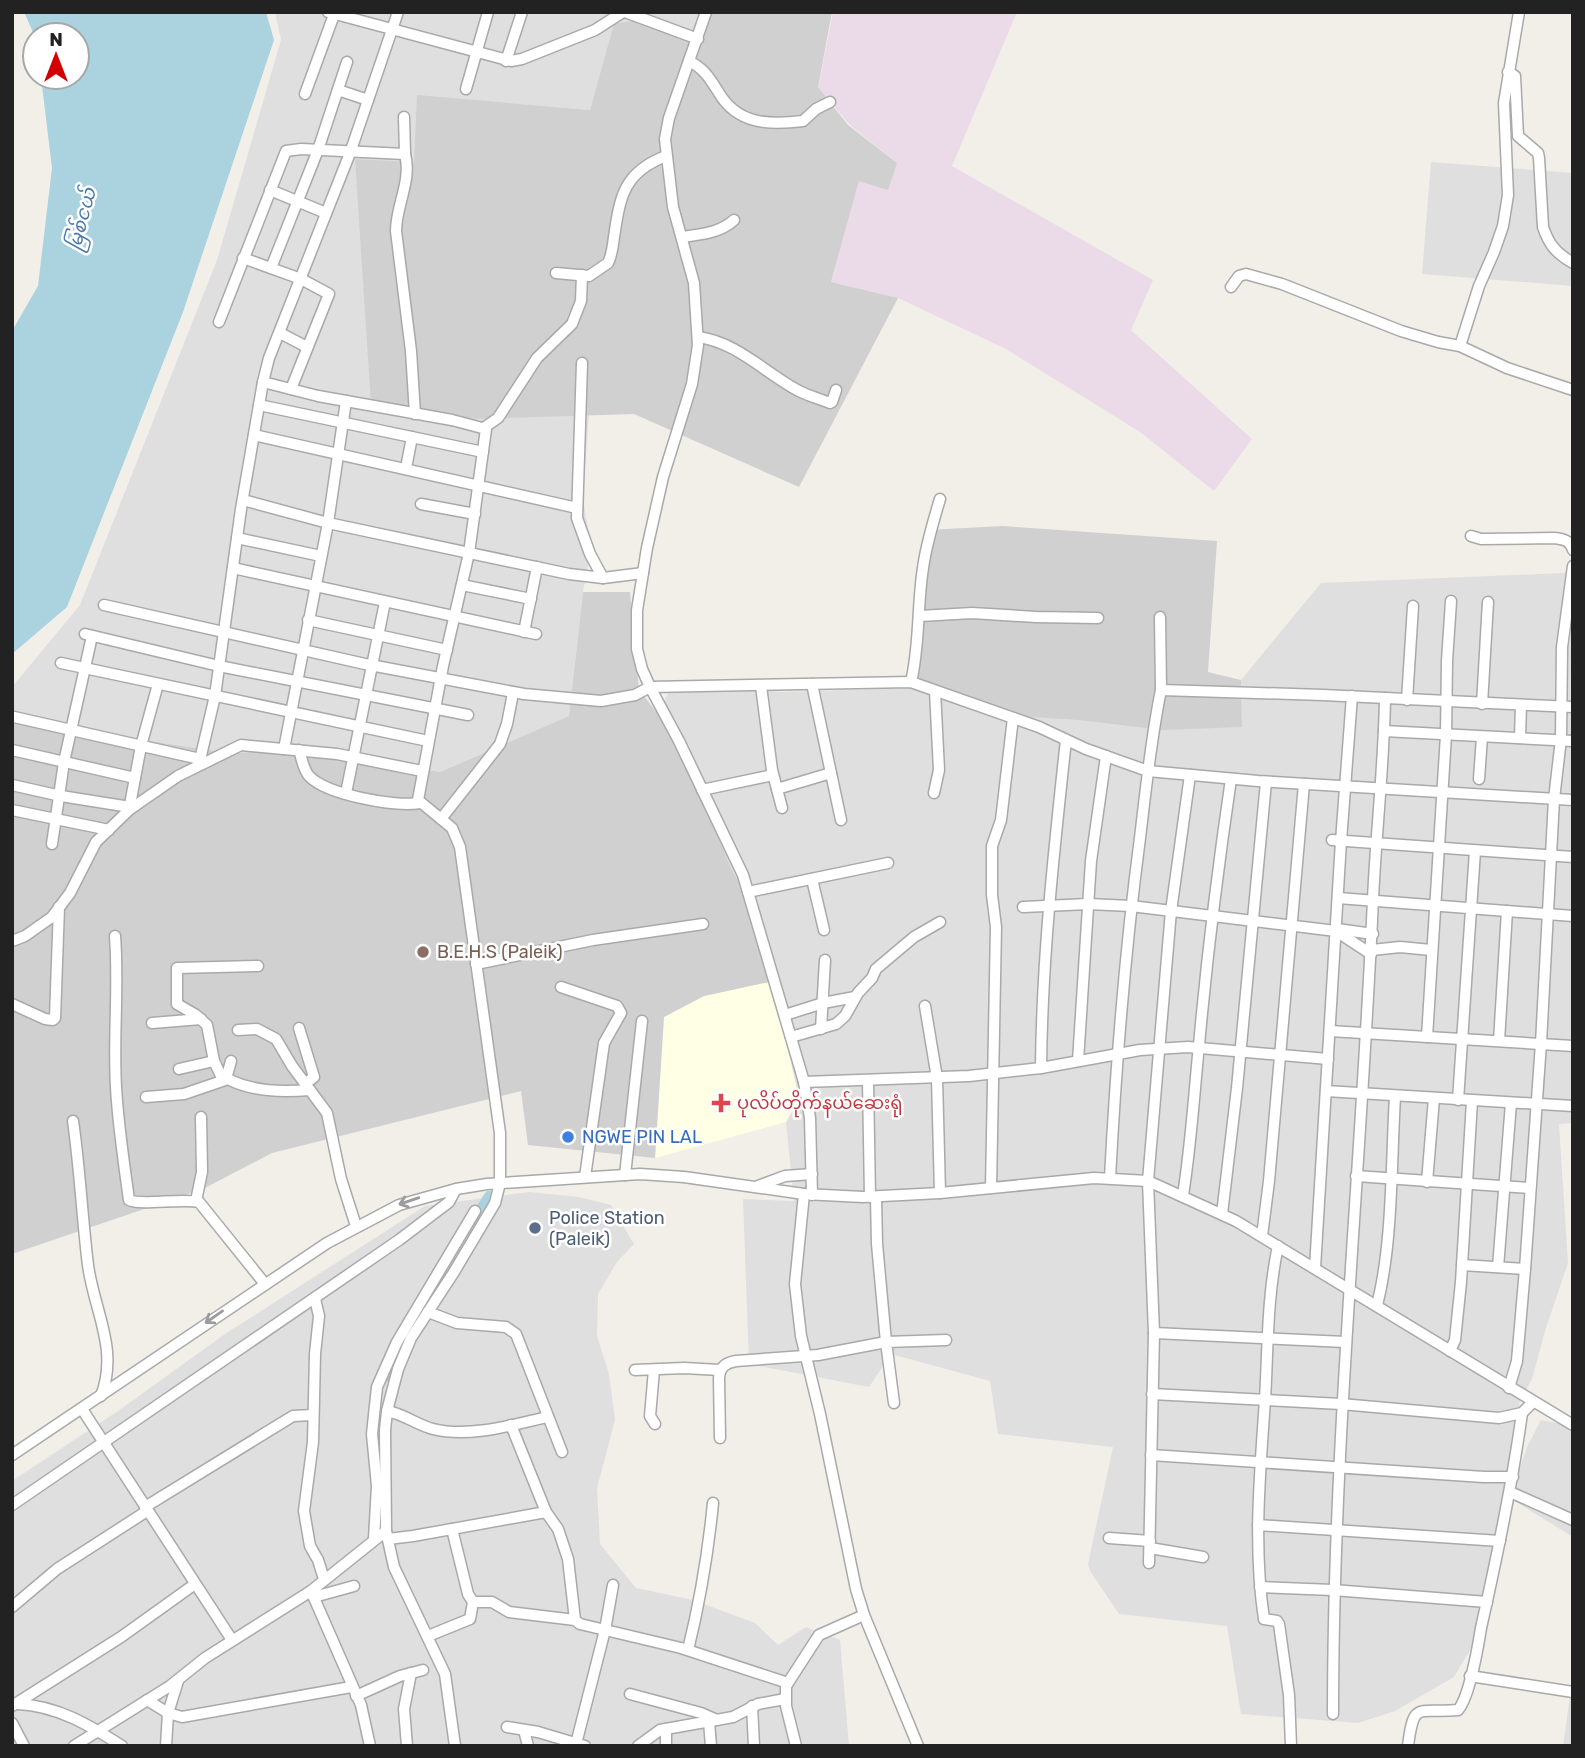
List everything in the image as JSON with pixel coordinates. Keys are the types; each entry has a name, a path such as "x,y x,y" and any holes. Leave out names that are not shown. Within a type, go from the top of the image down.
{"street":[{"path":"199,762 215,696 237,538 263,382 350,153 398,12"},
{"path":"466,89 488,12"},
{"path":"506,61 522,12"},
{"path":"305,94 332,13 363,17 392,30 506,61 522,60 595,30 624,12 698,39"},
{"path":"706,12 669,118 665,139 673,207 694,283 698,337 692,384 663,477 643,573 635,632 636,649 650,687 738,862 804,1082 810,1118 812,1174 795,1284 804,1356 820,1413 856,1589 864,1615 918,1746"},
{"path":"1460,346 1479,286 1503,226 1508,195 1504,103 1519,12"},
{"path":"689,61 701,67 720,97 734,110 755,122 803,121 816,109 830,102"},
{"path":"271,268 318,150 346,62"},
{"path":"1508,72 1514,74 1516,80 1518,136 1538,153 1543,227 1553,250 1573,262"},
{"path":"338,90 368,100"},
{"path":"404,117 407,169 396,231 411,351 415,414"},
{"path":"219,322 287,150 405,154"},
{"path":"555,273 593,275 610,262 618,204 627,183 653,161 666,156"},
{"path":"270,190 326,213"},
{"path":"683,237 717,231 734,220"},
{"path":"243,258 301,279 329,294 291,389"},
{"path":"1231,287 1239,276 1246,274 1282,285 1401,331 1460,346 1507,368 1573,390"},
{"path":"263,382 346,401 485,427 498,418 537,358 572,324 581,301 582,275"},
{"path":"280,333 307,347"},
{"path":"698,337 712,339 728,346 799,391 830,403 836,390"},
{"path":"582,363 577,508 581,531 603,578"},
{"path":"284,749 328,523 346,401"},
{"path":"259,405 483,452"},
{"path":"455,1746 445,1674 381,1537 377,1486 379,1437 406,1349 495,1203 500,1183 500,1133 460,847 452,828 418,800 434,709 469,553 485,427"},
{"path":"254,435 577,508"},
{"path":"406,468 412,437"},
{"path":"911,682 920,616 922,570 940,499"},
{"path":"243,500 328,523 537,567 603,578 643,573"},
{"path":"421,504 475,513"},
{"path":"1471,536 1481,539 1564,539 1570,543 1573,550"},
{"path":"237,538 321,556"},
{"path":"1509,1388 1517,1362 1525,1269 1541,1044 1554,799 1567,740 1562,647 1573,566"},
{"path":"233,568 530,633 531,599 537,567"},
{"path":"462,585 531,599"},
{"path":"1427,1037 1446,735 1451,601"},
{"path":"346,793 385,602"},
{"path":"1482,704 1488,603"},
{"path":"104,605 372,665 513,693 588,701 635,695 650,687 911,682 1013,718 1148,771 1266,782 1573,800"},
{"path":"1407,700 1413,606"},
{"path":"920,616 972,613 1098,618"},
{"path":"1110,1178 1131,906 1161,690 1160,617"},
{"path":"308,620 447,650"},
{"path":"52,844 64,762 85,668 89,635 219,666 468,715"},
{"path":"61,663 428,741"},
{"path":"130,809 141,746 158,684"},
{"path":"812,684 841,820"},
{"path":"761,685 773,775 782,808"},
{"path":"1161,690 1567,707"},
{"path":"934,793 939,770 935,691"},
{"path":"441,819 499,744 507,724 513,693"},
{"path":"1315,1268 1337,930 1336,841 1346,786 1352,696"},
{"path":"1334,1714 1333,1590 1341,1404 1367,1033 1385,698"},
{"path":"1520,738 1521,705"},
{"path":"14,717 199,762"},
{"path":"991,1188 996,927 992,895 992,858 1006,787 1013,718"},
{"path":"1384,731 1567,740"},
{"path":"1479,779 1482,737"},
{"path":"1041,1068 1042,989 1048,906 1066,740"},
{"path":"12,941 44,924 70,892 96,842 130,809 199,762 241,745 353,757 422,771"},
{"path":"12,750 135,778"},
{"path":"299,750 304,769 309,776 335,791 396,804 420,803"},
{"path":"1078,1061 1094,833 1106,756"},
{"path":"777,789 831,773"},
{"path":"702,790 773,775"},
{"path":"1149,1563 1154,1333 1148,1181 1171,911 1191,775"},
{"path":"1183,1195 1231,779"},
{"path":"1222,1214 1266,782"},
{"path":"1262,1236 1304,784"},
{"path":"12,785 130,809"},
{"path":"12,810 109,830"},
{"path":"1336,841 1573,857"},
{"path":"1458,1100 1475,851"},
{"path":"748,892 888,863"},
{"path":"812,879 824,930"},
{"path":"1338,898 1573,916"},
{"path":"1023,907 1088,904 1131,906 1253,923 1373,934"},
{"path":"12,1004 45,1019 55,1018 59,907"},
{"path":"1499,1041 1507,911"},
{"path":"791,1038 836,1024 868,985 876,969 914,937 940,922"},
{"path":"476,964 593,940 703,924"},
{"path":"1337,930 1371,952 1400,947 1431,950"},
{"path":"115,936 118,989 116,1089 129,1200 133,1203 199,1202 265,1284"},
{"path":"821,1029 825,960"},
{"path":"225,1079 214,1061 209,1031 177,1004 178,967 258,966"},
{"path":"561,988 617,1006 621,1013 604,1043 585,1177"},
{"path":"785,1015 823,1003 855,998"},
{"path":"925,1006 937,1078 940,1193"},
{"path":"152,1023 195,1017"},
{"path":"625,1175 642,1021"},
{"path":"299,1028 310,1083"},
{"path":"238,1030 257,1029 276,1038 281,1050 310,1083 329,1116 341,1180 356,1226"},
{"path":"1330,1031 1573,1046"},
{"path":"804,1082 937,1078 994,1073 1041,1068 1118,1054 1198,1047 1328,1059"},
{"path":"179,1069 214,1061"},
{"path":"225,1079 231,1061"},
{"path":"146,1097 184,1094 225,1079 249,1087 283,1090 310,1083"},
{"path":"868,1081 873,1197 894,1403"},
{"path":"1326,1091 1573,1106"},
{"path":"1377,1305 1383,1283 1395,1097"},
{"path":"1427,1182 1434,1098"},
{"path":"1450,1351 1455,1340 1462,1265 1472,1101"},
{"path":"1498,1267 1511,1103"},
{"path":"196,1201 202,1172 201,1117"},
{"path":"73,1121 89,1268 109,1356 107,1379 101,1396"},
{"path":"755,1187 785,1177 812,1174"},
{"path":"12,1455 265,1284 356,1226 411,1200 456,1189 500,1183 625,1175 684,1177 808,1194 873,1197 1110,1178 1148,1181 1222,1214 1278,1245 1573,1425"},
{"path":"1356,1177 1531,1188"},
{"path":"12,1505 315,1299 449,1202 456,1189"},
{"path":"381,1537 377,1387 397,1342 475,1211"},
{"path":"1278,1245 1268,1303 1258,1525 1264,1619 1279,1623 1289,1695 1291,1746"},
{"path":"1462,1265 1525,1269"},
{"path":"315,1299 319,1316 315,1354 313,1442 304,1511 310,1546 324,1579"},
{"path":"428,1312 457,1323 497,1326 510,1329 516,1334 562,1452"},
{"path":"1154,1333 1345,1342"},
{"path":"719,1438 720,1370 725,1365 736,1361 804,1356 886,1342 946,1340"},
{"path":"635,1370 720,1370"},
{"path":"653,1370 650,1416 655,1424"},
{"path":"1152,1394 1341,1404 1499,1418 1522,1413 1533,1402"},
{"path":"82,1409 232,1640"},
{"path":"387,1411 433,1429 468,1431 547,1417"},
{"path":"1408,1746 1412,1719 1416,1713 1423,1710 1460,1708 1470,1676 1500,1541 1522,1413"},
{"path":"12,1607 57,1569 146,1509 293,1416 313,1415"},
{"path":"511,1425 546,1512 558,1529 568,1559 575,1620"},
{"path":"1151,1455 1513,1477"},
{"path":"1510,1492 1573,1520"},
{"path":"688,1650 709,1551 713,1503"},
{"path":"312,1594 324,1579 381,1537 452,1530 546,1512"},
{"path":"1258,1525 1500,1541"},
{"path":"428,1636 470,1619 473,1602 468,1594 452,1530"},
{"path":"1109,1538 1150,1544 1203,1557"},
{"path":"15,1705 121,1637 195,1584"},
{"path":"507,1727 581,1745 613,1585"},
{"path":"74,1746 178,1681 232,1640 312,1594 354,1586"},
{"path":"1260,1587 1487,1602"},
{"path":"312,1594 363,1713 370,1746"},
{"path":"473,1602 492,1602 509,1612 575,1620 580,1624 688,1650 788,1683"},
{"path":"796,1746 784,1692 788,1683 819,1635 864,1615"},
{"path":"147,1700 168,1713 188,1716 353,1691 423,1670"},
{"path":"407,1746 404,1709 411,1673"},
{"path":"1470,1676 1573,1692"},
{"path":"166,1746 168,1713 178,1681"},
{"path":"630,1694 701,1713 713,1721"},
{"path":"638,1746 655,1732 733,1717 752,1706 785,1699"},
{"path":"15,1705 54,1709 99,1731 122,1746"},
{"path":"752,1706 754,1746"},
{"path":"711,1746 713,1721"},
{"path":"12,1723 24,1746"},
{"path":"666,1729 666,1746"},
{"path":"524,1730 528,1746"}],"shaded area":[{"path":"275,12 708,12 698,46 615,24 590,110 418,96 414,163 356,159 475,419 589,415 583,498 591,548 583,592 569,716 440,772 308,750 229,753 12,720 12,687 80,605 217,260 281,40"},
{"path":"708,12 832,12 818,87 848,125 897,163 888,190 859,181 831,282 898,298 799,487 634,414 475,419 371,404 355,159 414,162 417,95 590,110 614,24 638,20 698,46"},
{"path":"833,12 1017,12 952,166 1153,280 1131,330 1252,439 1214,491 1140,432 1006,349 898,298 831,282 859,181 897,163 851,126 818,88"},
{"path":"1431,162 1573,173 1573,286 1422,274"},
{"path":"1003,526 1217,541 1208,672 1241,680 1242,727 1163,730 1079,720 1002,715 918,688 918,571 927,530"},
{"path":"1573,556 1573,1123 1559,1124 1568,1263 1532,1379 1520,1401 1503,1516 1472,1647 1454,1677 1395,1711 1358,1723 1241,1714 1227,1626 1119,1614 1090,1571 1088,1564 1113,1447 998,1434 990,1381 891,1354 869,1387 749,1364 743,1199 794,1201 786,1122 799,1099 773,981 746,896 731,868 703,800 658,714 673,683 781,692 918,688 1002,715 1242,726 1241,680 1321,583 1565,573"},
{"path":"583,592 630,592 639,690 658,714 703,800 731,868 746,896 773,981 704,996 664,1017 655,1158 528,1145 521,1091 272,1153 203,1189 12,1254 12,720 229,753 308,750 440,772 569,716"},
{"path":"773,981 799,1099 786,1122 655,1158 664,1017 704,996"},
{"path":"529,1192 579,1197 611,1205 634,1244 617,1262 598,1294 597,1336 609,1374 615,1420 597,1488 600,1544 636,1588 693,1600 755,1623 778,1645 806,1627 840,1640 849,1746 12,1746 12,1481 118,1411 225,1334 425,1206"},
{"path":"1541,1420 1573,1426 1573,1537 1518,1503 1514,1484 1528,1445"},
{"path":"1573,1678 1573,1746 1563,1746 1569,1703"}],"water":[{"name":"မြစ်ငယ်","path":"24,12 266,12 274,40 183,312 67,607 12,654 12,331 38,286 52,168 43,91 91,91 91,21 28,21"}],"waterway":[{"path":"473,1221 489,1196"},
{"path":"391,1378 395,1361 404,1343"}],"place":[{"name":"B.E.H.S (Paleik)","path":"423,952"},
{"name":"ပုလိပ်တိုက်နယ်ဆေးရုံ","path":"721,1103"},
{"name":"NGWE PIN LAL","path":"568,1137"},
{"name":"Police Station (Paleik)","path":"535,1228"}]}
